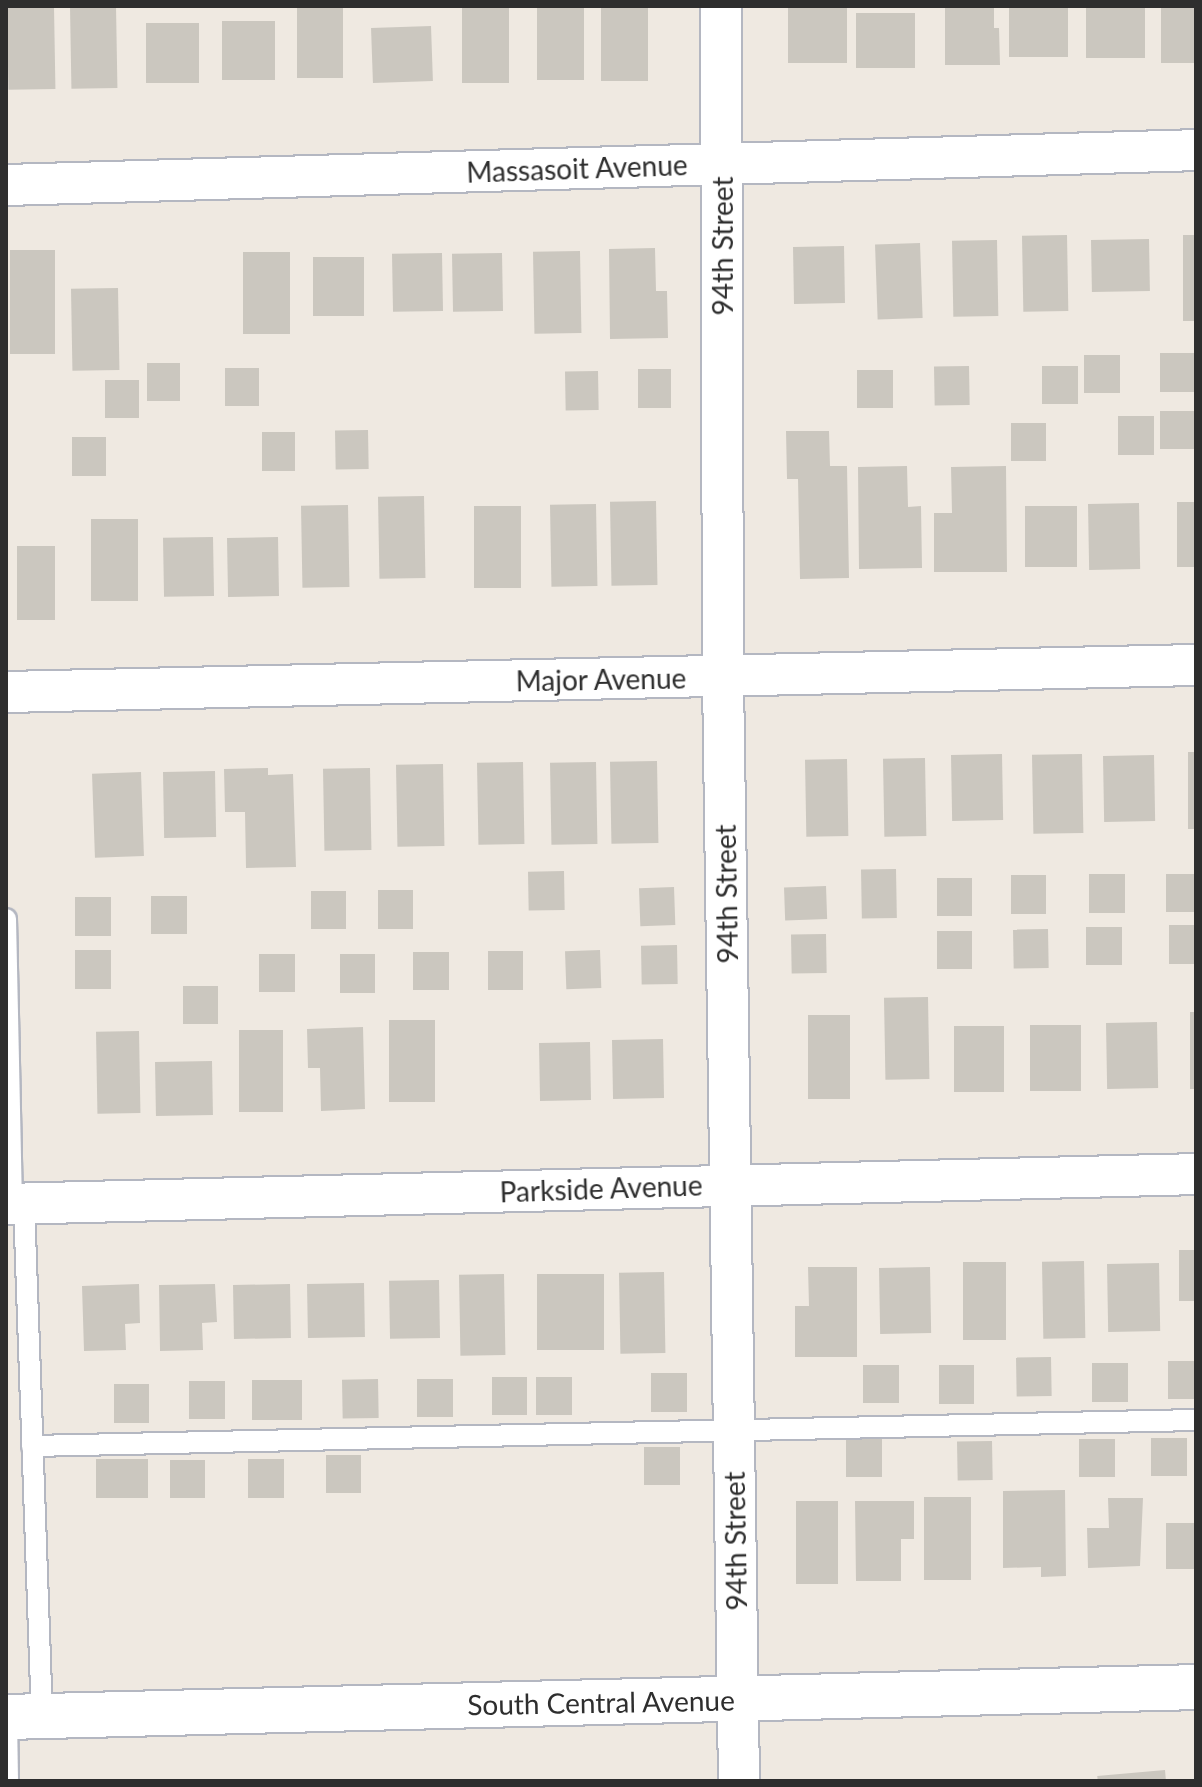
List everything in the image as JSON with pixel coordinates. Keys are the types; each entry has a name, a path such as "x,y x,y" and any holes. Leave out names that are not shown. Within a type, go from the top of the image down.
{"street":[{"name":"94th Street","path":"721,6 723,677 739,1781"},
{"name":"Massasoit Avenue","path":"6,185 1196,150"},
{"name":"Major Avenue","path":"6,692 1196,665"},
{"name":"Parkside Avenue","path":"14,1204 1196,1174"},
{"name":"South Central Avenue","path":"18,1717 1196,1687"}],"lane":[{"path":"6,919 14,1204 32,1446 18,1717 8,1781"},
{"path":"32,1446 1196,1420"}],"building":[{"path":"116,6 117,88 71,89 70,7"},
{"path":"297,6 343,6 343,78 297,78"},
{"path":"462,6 509,6 509,83 462,83"},
{"path":"537,6 584,6 584,80 537,80"},
{"path":"601,6 648,6 648,81 601,81"},
{"path":"945,6 994,6 994,28 999,28 1000,65 945,65"},
{"path":"1009,6 1068,6 1068,57 1009,57"},
{"path":"1086,6 1145,6 1145,58 1086,58"},
{"path":"54,7 55,89 8,90 7,8"},
{"path":"1161,7 1196,7 1196,63 1161,63"},
{"path":"788,8 847,8 847,63 788,63"},
{"path":"856,13 915,13 915,68 856,68"},
{"path":"222,21 275,21 275,80 222,80"},
{"path":"146,23 199,23 199,83 146,83"},
{"path":"431,26 433,81 373,83 371,28"},
{"path":"1067,235 1068,311 1023,312 1022,236"},
{"path":"1183,235 1196,235 1196,321 1183,321"},
{"path":"1149,239 1150,291 1092,292 1091,240"},
{"path":"997,240 998,316 953,317 952,241"},
{"path":"920,243 923,318 878,320 875,245"},
{"path":"844,246 845,303 794,304 793,247"},
{"path":"655,248 656,291 667,291 668,338 610,339 609,249"},
{"path":"10,250 55,250 55,354 10,354"},
{"path":"580,251 581,333 534,334 533,252"},
{"path":"243,252 290,252 290,334 243,334"},
{"path":"442,253 443,311 393,312 392,254"},
{"path":"502,253 503,311 453,312 452,254"},
{"path":"313,257 364,257 364,316 313,316"},
{"path":"118,288 119,370 72,371 71,289"},
{"path":"1160,353 1196,353 1196,392 1160,392"},
{"path":"1084,355 1120,355 1120,393 1084,393"},
{"path":"147,363 180,363 180,401 147,401"},
{"path":"969,366 970,405 935,406 934,367"},
{"path":"1042,366 1078,366 1078,404 1042,404"},
{"path":"225,368 259,368 259,406 225,406"},
{"path":"638,369 671,369 671,408 638,408"},
{"path":"857,370 893,370 893,408 857,408"},
{"path":"598,371 599,410 566,411 565,372"},
{"path":"105,380 139,380 139,418 105,418"},
{"path":"1160,411 1196,411 1196,449 1160,449"},
{"path":"1118,416 1154,416 1154,455 1118,455"},
{"path":"1011,423 1046,423 1046,461 1011,461"},
{"path":"368,430 369,469 336,470 335,431"},
{"path":"786,431 829,431 830,466 847,466 849,578 800,579 798,479 787,479"},
{"path":"262,432 295,432 295,471 262,471"},
{"path":"72,437 106,437 106,476 72,476"},
{"path":"907,466 908,507 921,506 922,568 859,569 858,467"},
{"path":"1006,466 1007,572 934,572 934,513 952,513 951,467"},
{"path":"424,496 425,578 379,579 378,497"},
{"path":"656,501 657,585 611,586 610,502"},
{"path":"1177,502 1196,502 1196,567 1177,567"},
{"path":"1139,503 1140,569 1089,570 1088,504"},
{"path":"596,504 597,586 551,587 550,505"},
{"path":"348,505 349,587 302,588 301,506"},
{"path":"474,506 521,506 521,588 474,588"},
{"path":"1025,506 1077,506 1077,567 1025,567"},
{"path":"91,519 138,519 138,601 91,601"},
{"path":"213,537 214,596 164,597 163,538"},
{"path":"278,537 279,596 228,597 227,538"},
{"path":"17,546 55,546 55,620 17,620"},
{"path":"1188,752 1196,752 1196,829 1188,829"},
{"path":"1002,754 1003,820 952,821 951,755"},
{"path":"1082,754 1083,833 1033,834 1032,755"},
{"path":"1154,755 1155,821 1104,822 1103,756"},
{"path":"925,758 926,836 884,837 883,759"},
{"path":"847,759 848,836 806,837 805,760"},
{"path":"657,761 658,843 611,844 610,762"},
{"path":"523,762 524,844 478,845 477,763"},
{"path":"596,762 597,844 551,845 550,763"},
{"path":"443,764 444,846 397,847 396,765"},
{"path":"268,768 268,775 293,774 296,867 246,868 245,812 225,812 224,769"},
{"path":"370,768 371,850 324,851 323,769"},
{"path":"215,771 216,837 164,838 163,772"},
{"path":"141,772 144,856 95,858 92,774"},
{"path":"896,869 897,918 862,919 861,870"},
{"path":"564,871 565,910 529,911 528,872"},
{"path":"1089,874 1125,874 1125,913 1089,913"},
{"path":"1166,874 1196,874 1196,912 1166,912"},
{"path":"1011,875 1046,875 1046,914 1011,914"},
{"path":"937,878 972,878 972,916 937,916"},
{"path":"826,886 827,919 785,920 784,887"},
{"path":"674,887 675,925 640,926 639,888"},
{"path":"378,890 413,890 413,929 378,929"},
{"path":"311,891 346,891 346,929 311,929"},
{"path":"151,896 187,896 187,934 151,934"},
{"path":"75,897 111,897 111,936 75,936"},
{"path":"1169,925 1196,925 1196,964 1169,964"},
{"path":"1086,927 1122,927 1122,965 1086,965"},
{"path":"1048,929 1049,968 1014,969 1013,930"},
{"path":"937,931 972,931 972,969 937,969"},
{"path":"826,934 827,973 792,974 791,935"},
{"path":"677,945 678,984 642,985 641,946"},
{"path":"75,950 111,950 111,989 75,989"},
{"path":"600,950 601,988 566,989 565,951"},
{"path":"488,951 523,951 523,990 488,990"},
{"path":"413,952 449,952 449,990 413,990"},
{"path":"259,954 295,954 295,992 259,992"},
{"path":"340,954 375,954 375,993 340,993"},
{"path":"183,986 218,986 218,1024 183,1024"},
{"path":"928,997 929,1079 885,1080 884,998"},
{"path":"1190,1012 1196,1012 1196,1089 1190,1089"},
{"path":"808,1015 850,1015 850,1099 808,1099"},
{"path":"389,1020 435,1020 435,1102 389,1102"},
{"path":"1157,1022 1158,1088 1107,1089 1106,1023"},
{"path":"1030,1025 1081,1025 1081,1091 1030,1091"},
{"path":"954,1026 1004,1026 1004,1092 954,1092"},
{"path":"363,1027 365,1109 321,1111 320,1068 308,1068 307,1029"},
{"path":"239,1030 283,1030 283,1112 239,1112"},
{"path":"139,1031 140,1113 97,1114 96,1032"},
{"path":"663,1039 664,1098 613,1099 612,1040"},
{"path":"590,1042 591,1100 540,1101 539,1043"},
{"path":"212,1061 213,1115 156,1116 155,1062"},
{"path":"1179,1250 1196,1250 1196,1301 1179,1301"},
{"path":"1084,1261 1085,1338 1043,1339 1042,1262"},
{"path":"963,1262 1006,1262 1006,1340 963,1340"},
{"path":"1159,1263 1160,1331 1108,1332 1107,1264"},
{"path":"808,1267 857,1267 857,1357 795,1357 795,1306 809,1306"},
{"path":"930,1267 931,1333 880,1334 879,1268"},
{"path":"664,1272 665,1353 620,1354 619,1273"},
{"path":"504,1274 505,1355 460,1356 459,1275"},
{"path":"537,1274 604,1274 604,1350 537,1350"},
{"path":"439,1280 440,1338 390,1339 389,1281"},
{"path":"364,1283 365,1337 308,1338 307,1284"},
{"path":"139,1284 140,1323 125,1324 126,1350 84,1351 82,1286"},
{"path":"215,1284 217,1322 202,1323 203,1350 160,1351 159,1285"},
{"path":"290,1284 291,1338 234,1339 233,1285"},
{"path":"1051,1357 1052,1396 1017,1397 1016,1358"},
{"path":"1168,1361 1196,1361 1196,1399 1168,1399"},
{"path":"1092,1363 1128,1363 1128,1402 1092,1402"},
{"path":"863,1365 899,1365 899,1403 863,1403"},
{"path":"939,1365 974,1365 974,1404 939,1404"},
{"path":"651,1373 687,1373 687,1412 651,1412"},
{"path":"492,1377 527,1377 527,1415 492,1415"},
{"path":"536,1377 572,1377 572,1415 536,1415"},
{"path":"378,1379 379,1418 343,1419 342,1380"},
{"path":"417,1379 453,1379 453,1417 417,1417"},
{"path":"252,1380 302,1380 302,1420 252,1420"},
{"path":"189,1381 225,1381 225,1419 189,1419"},
{"path":"114,1384 149,1384 149,1423 114,1423"},
{"path":"846,1438 882,1438 882,1477 846,1477"},
{"path":"1151,1438 1187,1438 1187,1476 1151,1476"},
{"path":"1079,1439 1115,1439 1115,1477 1079,1477"},
{"path":"992,1441 993,1480 958,1481 957,1442"},
{"path":"644,1447 680,1447 680,1485 644,1485"},
{"path":"326,1455 361,1455 361,1493 326,1493"},
{"path":"96,1459 148,1459 148,1498 96,1498"},
{"path":"248,1459 284,1459 284,1498 248,1498"},
{"path":"170,1460 205,1460 205,1498 170,1498"},
{"path":"1065,1490 1066,1576 1041,1577 1041,1567 1003,1568 1003,1491"},
{"path":"924,1497 971,1497 971,1580 924,1580"},
{"path":"1108,1498 1143,1498 1140,1566 1088,1568 1087,1528 1109,1528"},
{"path":"796,1501 838,1501 838,1584 796,1584"},
{"path":"855,1501 914,1501 914,1539 901,1539 901,1581 856,1581"},
{"path":"1166,1523 1196,1523 1196,1569 1166,1569"},
{"path":"1165,1770 1166,1781 1098,1781 1097,1776"}]}
